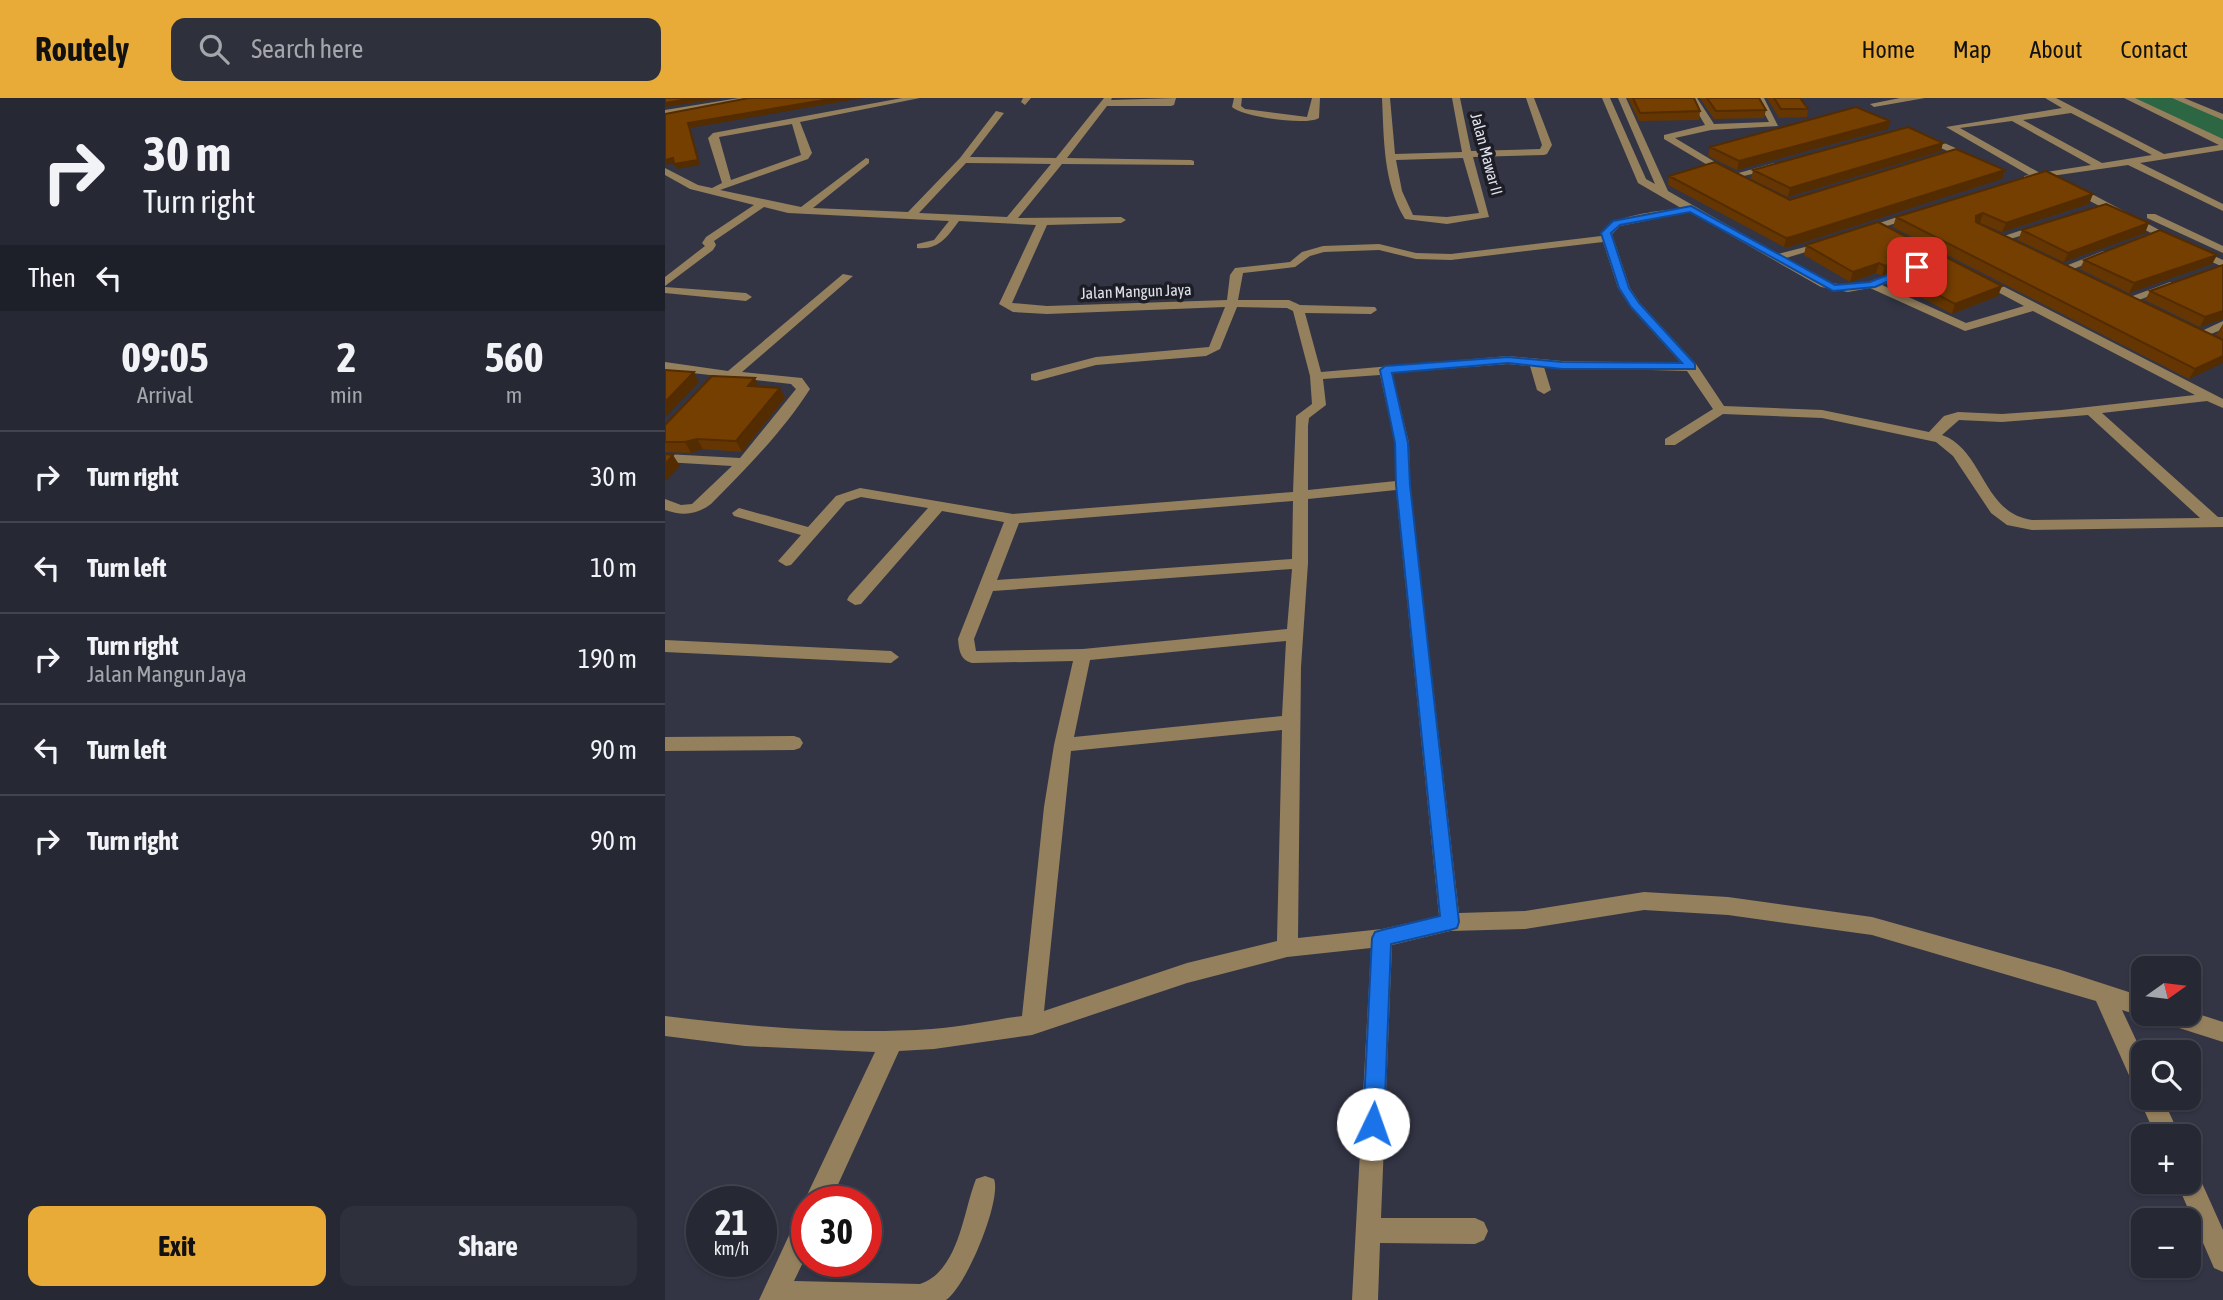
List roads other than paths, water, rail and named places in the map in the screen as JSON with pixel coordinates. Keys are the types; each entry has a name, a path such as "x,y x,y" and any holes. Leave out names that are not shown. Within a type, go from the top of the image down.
{"street":[{"path":"665,113 755,98"},
{"path":"727,183 713,138 716,135 795,120 870,111 916,98"},
{"path":"1010,220 1107,101 1171,103 1172,98"},
{"path":"1238,98 1236,107 1242,111 1305,120 1314,118 1316,98"},
{"path":"1386,98 1391,157 1544,152 1546,145 1530,98"},
{"name":"Jalan Mawar II","path":"1391,157 1404,209 1409,217 1422,220 1482,216 1486,212 1467,155 1457,98"},
{"path":"1606,98 1642,181 1833,288 1872,285 1940,258"},
{"path":"1622,98 1663,191"},
{"path":"1693,98 1711,127"},
{"path":"1641,140 1711,127 1775,124 1760,98"},
{"path":"1874,104 1921,98"},
{"path":"2049,98 2163,157"},
{"path":"2128,98 2220,148"},
{"path":"2176,98 2223,117"},
{"path":"2071,110 1951,127 2040,175 2160,233 2219,267"},
{"path":"910,216 963,160 999,113"},
{"path":"2013,118 2100,166"},
{"path":"711,191 727,183 804,158 807,153 795,120"},
{"path":"1766,134 1791,128"},
{"path":"1907,130 1957,152 1945,156"},
{"path":"1667,136 1692,154 1746,183"},
{"path":"2022,180 2220,148"},
{"path":"1692,154 1704,151"},
{"path":"963,160 1191,163"},
{"path":"803,211 866,161"},
{"path":"1735,177 1788,162"},
{"path":"2130,162 2223,208"},
{"path":"665,171 694,187 761,205 803,211 1043,222 1121,220"},
{"path":"2059,172 2223,250"},
{"path":"665,282 709,247 711,245 707,243 710,239 761,205"},
{"path":"2093,210 2106,206"},
{"path":"1691,209 1617,223 1606,233 1624,288 1635,305 1691,367 1720,410"},
{"path":"1853,234 1930,209"},
{"path":"921,246 939,242 957,217"},
{"name":"Jalan Mangun Jaya","path":"1043,222 1009,292 1005,304 1013,308 1047,310 1231,303 1289,304 1298,309 1371,310"},
{"path":"2021,249 1995,237 2053,223"},
{"path":"1877,226 2223,404"},
{"path":"2136,242 2160,233"},
{"path":"1036,377 1054,369 1202,353 1214,349 1231,303 1239,270 1291,265 1314,251 1379,247 1416,256 1451,257 1607,238"},
{"path":"1778,257 1840,238"},
{"path":"2064,269 2112,251"},
{"path":"720,378 847,276"},
{"path":"2129,301 2187,279"},
{"path":"1872,285 1965,327 2034,307"},
{"path":"665,290 746,297"},
{"path":"1287,948 1292,667 1300,563 1301,426 1303,416 1319,405 1316,376 1298,309"},
{"path":"2199,335 2223,325"},
{"path":"1316,376 1493,360 1691,367"},
{"path":"1536,363 1544,390"},
{"path":"665,366 720,378 797,381 803,392 742,462 699,506 683,510 665,504"},
{"path":"1385,370 1402,443 1403,485 1450,922"},
{"path":"1933,436 1949,419 1958,416 2002,418 2092,411 2208,397"},
{"path":"1670,442 1720,410 1822,414 1933,436 1948,443 1958,453 1996,510 2012,522 2032,525 2218,522"},
{"path":"2092,411 2218,522"},
{"path":"665,458 742,462"},
{"path":"786,561 841,499 860,492 1013,519 1403,485"},
{"path":"855,600 938,506"},
{"path":"739,513 811,533"},
{"path":"1013,519 966,639 968,652 972,657 1083,655 1296,634"},
{"path":"987,586 1300,563"},
{"path":"665,646 891,657"},
{"path":"1032,1025 1054,807 1063,745 1083,655"},
{"path":"1063,745 1292,722"},
{"path":"665,744 794,743"},
{"path":"665,1026 745,1036 891,1041 935,1039 1032,1025 1187,972 1287,948 1382,938 1450,922 1525,920 1644,901 1728,905 1872,926 2131,1003"},
{"path":"1365,1300 1382,938"},
{"path":"2104,994 2131,1054"},
{"path":"2201,1025 2223,1032"},
{"path":"824,1186 891,1041"},
{"path":"791,1260 774,1297 920,1297 933,1293 942,1287 957,1268 985,1188"},
{"path":"2194,1194 2223,1258"},
{"path":"1369,1230 1475,1231"}]}
